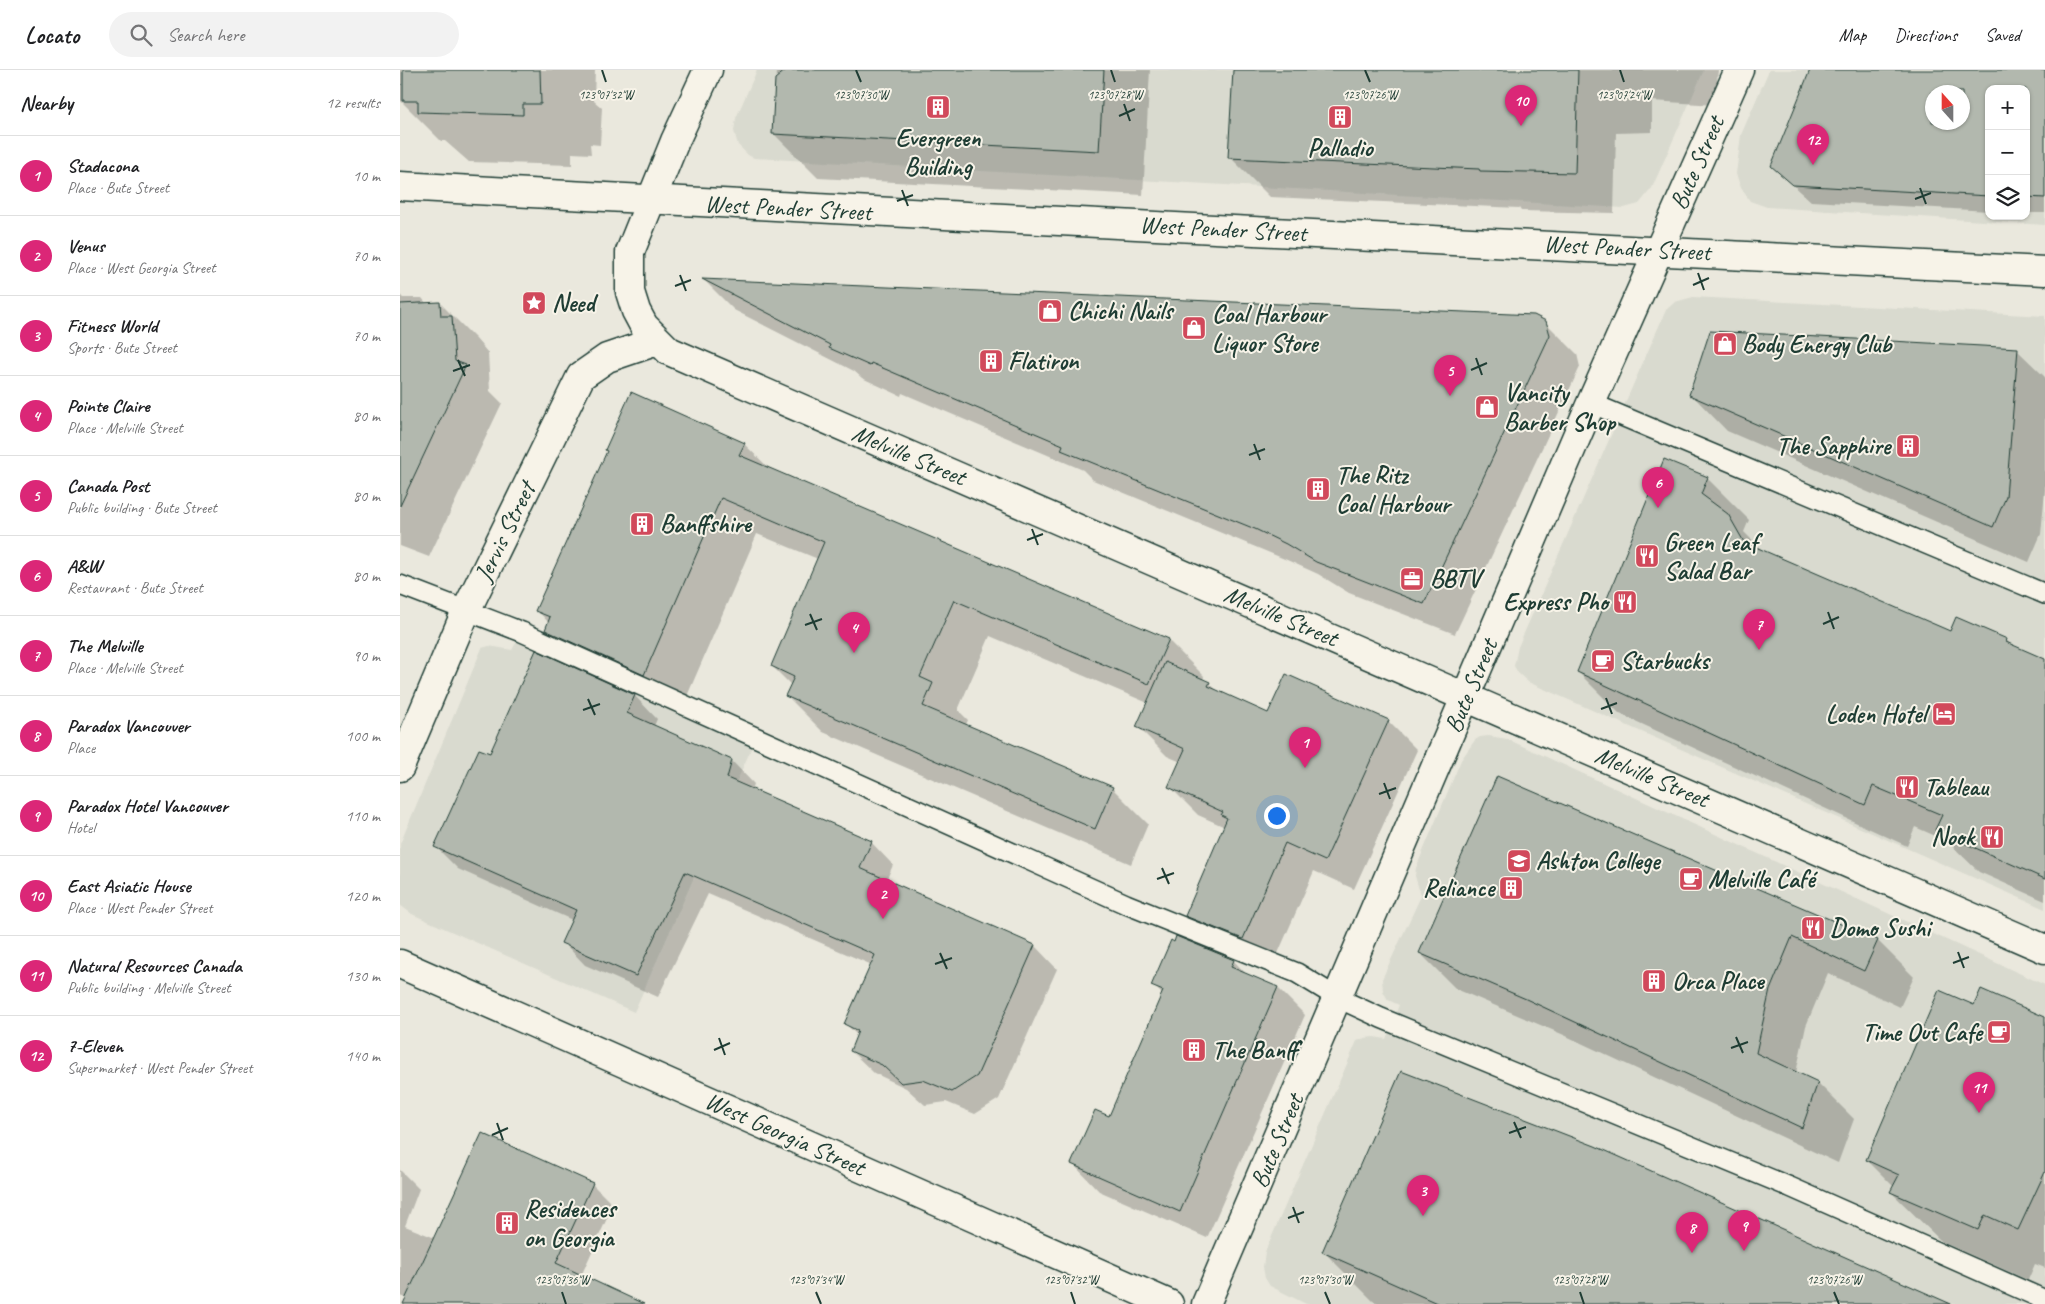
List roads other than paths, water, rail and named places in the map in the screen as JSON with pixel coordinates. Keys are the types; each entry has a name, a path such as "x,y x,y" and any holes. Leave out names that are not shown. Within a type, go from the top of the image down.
{"main road":[{"path":"651,201 675,141 708,70"},
{"name":"Bute Street","path":"1206,1304 1591,403 1739,70"},
{"name":"West Pender Street","path":"400,186 651,201 1659,250 2045,271"},
{"name":"Melville Street","path":"651,201 630,252 630,292 636,311 644,326 669,351 1467,696 2045,949"},
{"name":"Jervis Street","path":"400,767 466,611 581,376 607,358 657,341"},
{"name":"West Georgia Street","path":"400,964 1169,1304"}],"lane":[{"path":"1591,403 2045,594"},
{"path":"400,585 522,632 658,695 1126,904 1297,972 1338,998 1381,1018 1790,1187 2045,1300"}],"place":[{"name":"Evergreen Building","path":"938,107"},
{"name":"Palladio","path":"1340,117"},
{"name":"East Asiatic House","path":"1521,126"},
{"name":"7-Eleven","path":"1813,165"},
{"name":"Need","path":"534,303"},
{"name":"Chichi Nails","path":"1050,311"},
{"name":"Coal Harbour Liquor Store","path":"1194,328"},
{"name":"Body Energy Club","path":"1725,344"},
{"name":"Flatiron","path":"991,361"},
{"name":"Canada Post","path":"1450,396"},
{"name":"Vancity Barber Shop","path":"1487,407"},
{"name":"The Sapphire","path":"1908,446"},
{"name":"The Ritz Coal Harbour","path":"1318,489"},
{"name":"A&W","path":"1658,508"},
{"name":"Banffshire","path":"642,524"},
{"name":"Green Leaf Salad Bar","path":"1647,556"},
{"name":"BBTV","path":"1412,579"},
{"name":"Express Pho","path":"1625,602"},
{"name":"The Melville","path":"1759,650"},
{"name":"Pointe Claire","path":"854,653"},
{"name":"Starbucks","path":"1603,661"},
{"name":"Loden Hotel","path":"1944,714"},
{"name":"Stadacona","path":"1305,768"},
{"name":"Tableau","path":"1907,787"},
{"name":"Nook","path":"1992,837"},
{"name":"Ashton College","path":"1519,861"},
{"name":"Melville Café","path":"1691,879"},
{"name":"Reliance","path":"1511,888"},
{"name":"Venus","path":"883,919"},
{"name":"Domo Sushi","path":"1813,928"},
{"name":"Orca Place","path":"1654,981"},
{"name":"Time Out Cafe","path":"1999,1032"},
{"name":"The Banff","path":"1194,1050"},
{"name":"Natural Resources Canada","path":"1979,1113"},
{"name":"Fitness World","path":"1423,1216"},
{"name":"Residences on Georgia","path":"507,1223"},
{"name":"Paradox Hotel Vancouver","path":"1744,1251"},
{"name":"Paradox Vancouver","path":"1692,1253"}]}
